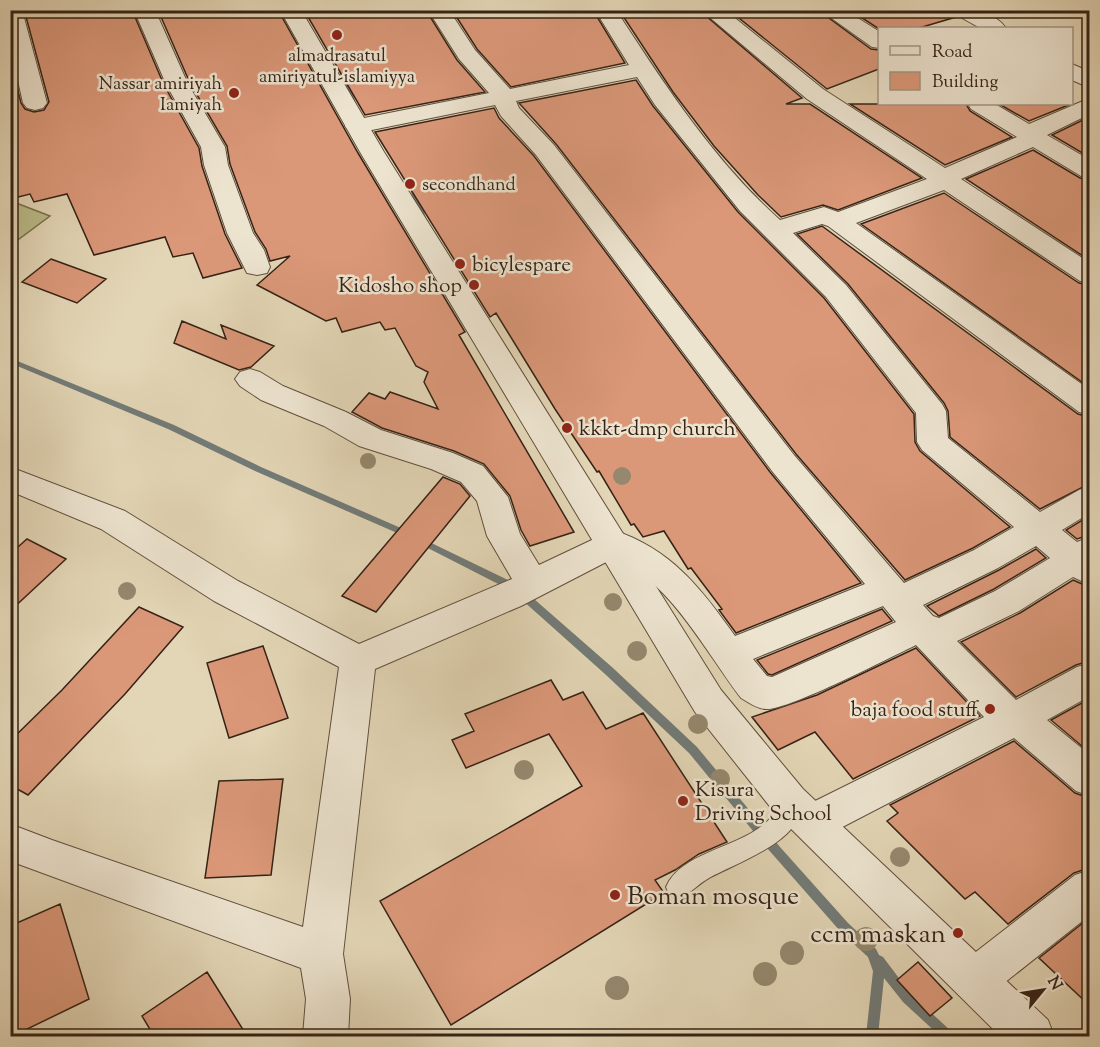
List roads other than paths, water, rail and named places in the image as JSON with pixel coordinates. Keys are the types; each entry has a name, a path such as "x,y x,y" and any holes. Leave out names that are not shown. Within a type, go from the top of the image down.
{"street":[{"path":"144,10 177,84 213,147 216,165 240,233 251,250 257,267"},
{"path":"290,10 357,126 784,823 974,980 1032,1036"},
{"path":"438,10 467,54 497,86 509,111 545,150 783,463 893,595 1001,710 1017,718 1089,779"},
{"path":"605,10 663,100 749,206 836,291 931,411 933,441 1038,528 1084,560 941,633 921,627 777,692 766,694 754,687 676,586 643,556 613,543"},
{"path":"711,10 814,94 1089,275"},
{"path":"830,10 878,41"},
{"path":"962,10 993,27"},
{"path":"18,12 22,47 35,103"},
{"path":"357,126 642,69"},
{"path":"1073,72 1089,81"},
{"path":"987,105 1034,138 1089,171"},
{"path":"1034,138 1036,130 1089,105"},
{"path":"837,220 934,185 943,178 1034,138"},
{"path":"775,230 824,215 837,220 1089,405"},
{"path":"250,379 272,393 335,419 370,438 442,461 471,474 492,497 523,589"},
{"path":"10,478 112,520 226,591 358,660"},
{"path":"728,654 986,559 1089,498"},
{"path":"358,660 523,589 613,543"},
{"path":"325,1036 328,999 321,954 358,660"},
{"path":"784,823 1017,718 1089,678"},
{"path":"10,842 46,857 321,954"},
{"path":"974,980 1089,889"}],"lane":[{"path":"678,887 699,871 784,823"}],"waterway":[{"path":"342,71 353,103"},
{"path":"413,188 423,221"},
{"path":"10,360 171,427 258,469 407,534"},
{"path":"419,540 515,588 609,671 693,750 775,847"},
{"path":"771,844 844,927 872,953 879,971 872,1036"},
{"path":"879,961 907,998 948,1036"}],"place":[{"name":"almadrasatul amiriyatul-islamiyya","path":"337,35"},
{"name":"Nassar amiriyah Iamiyah","path":"234,93"},
{"name":"secondhand","path":"410,184"},
{"name":"bicylespare","path":"460,264"},
{"name":"Kidosho shop","path":"474,285"},
{"name":"kkkt-dmp church","path":"567,428"},
{"name":"baja food stuff","path":"990,709"},
{"name":"Kisura Driving School","path":"683,801"},
{"name":"Boman mosque","path":"615,895"},
{"name":"ccm maskan","path":"958,933"}]}
